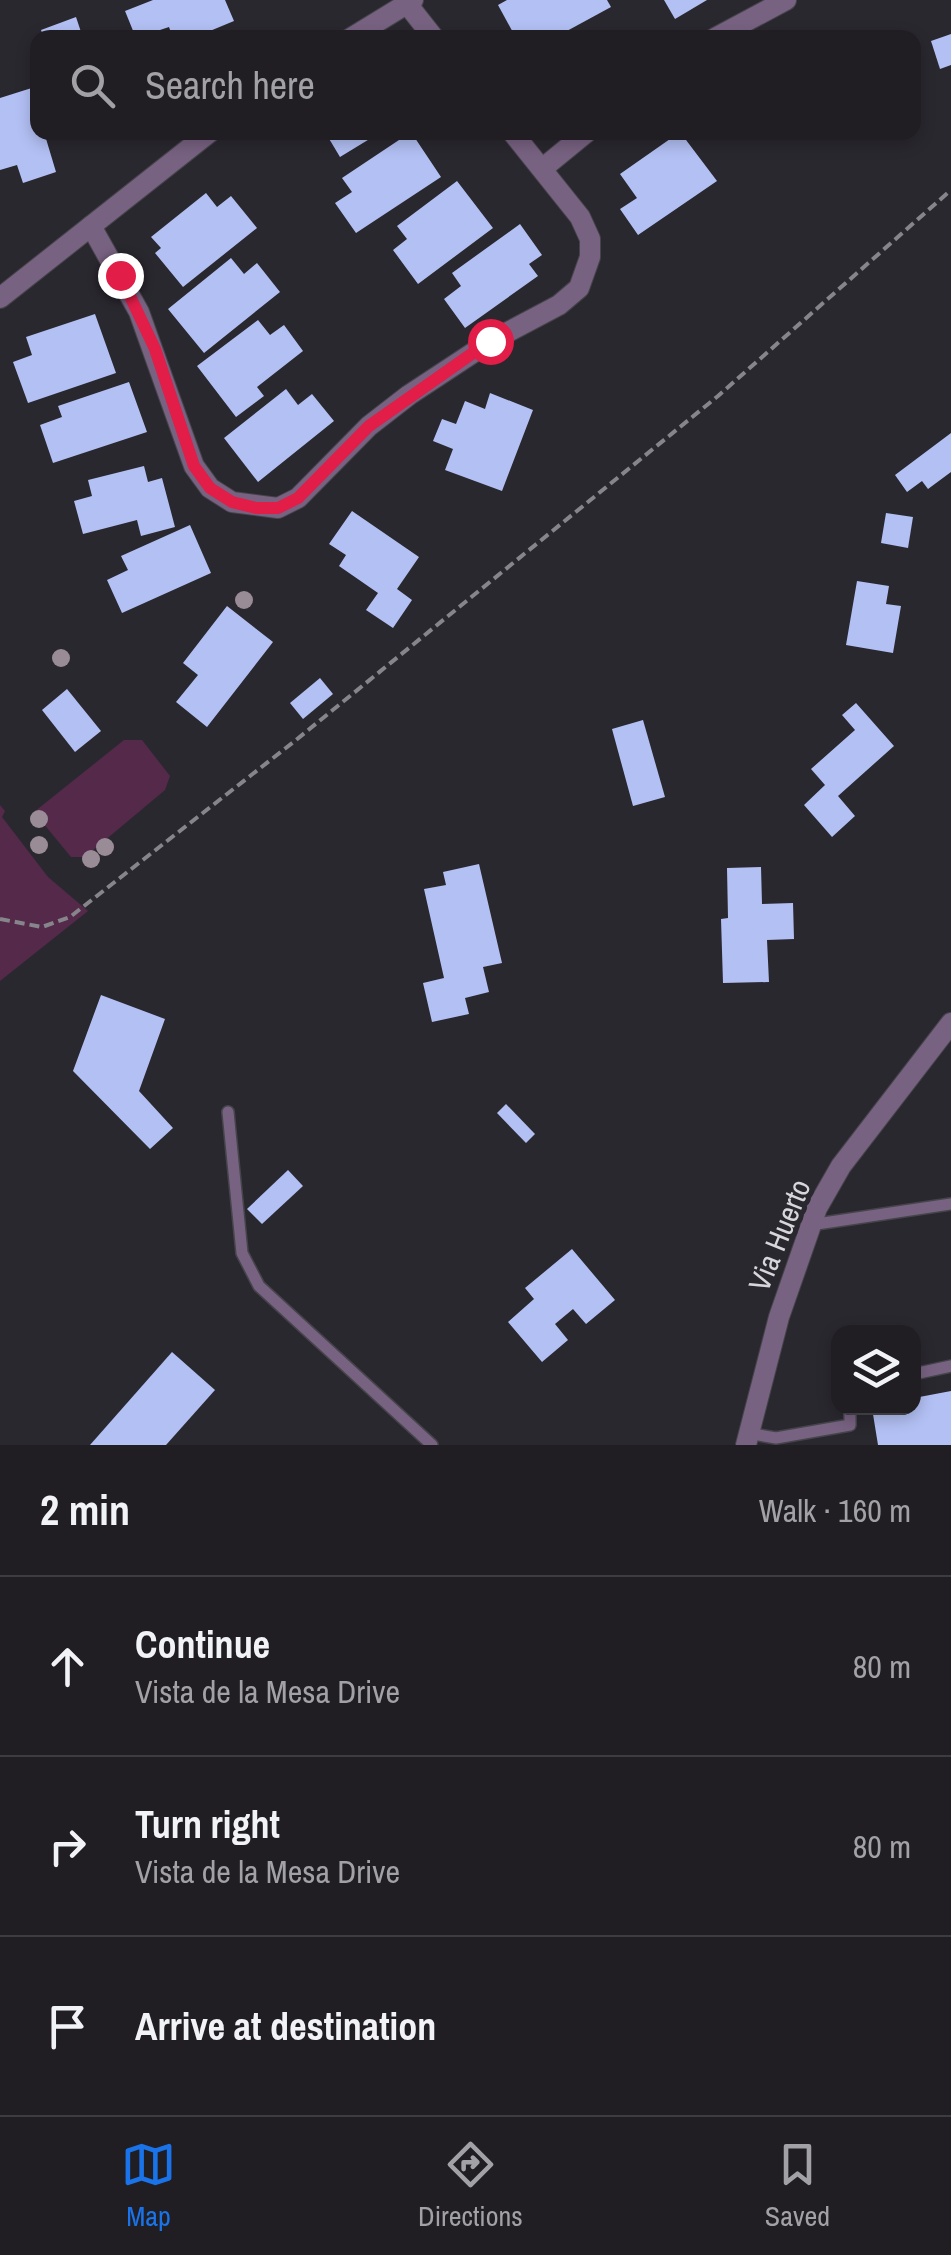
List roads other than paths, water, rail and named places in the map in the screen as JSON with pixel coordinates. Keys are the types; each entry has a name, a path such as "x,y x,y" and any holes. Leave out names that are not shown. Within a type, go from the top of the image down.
{"street":[{"path":"730,30 786,0"},
{"path":"363,30 408,1 428,30"},
{"path":"0,298 200,140"},
{"path":"91,226 139,312 194,466 210,488 232,502 278,508 298,498 369,426 409,395 490,341 559,306 579,288 590,256 590,238 543,168 519,140"},
{"path":"543,168 577,140"},
{"name":"Via Huerto","path":"747,1439 778,1317 810,1225 840,1166 951,1023"},
{"path":"726,1445 747,1439"}],"lane":[{"path":"228,1112 242,1253 259,1286 432,1445"},
{"path":"810,1225 951,1204"},
{"path":"921,1372 951,1366"},
{"path":"747,1439 850,1425 850,1415"}]}
